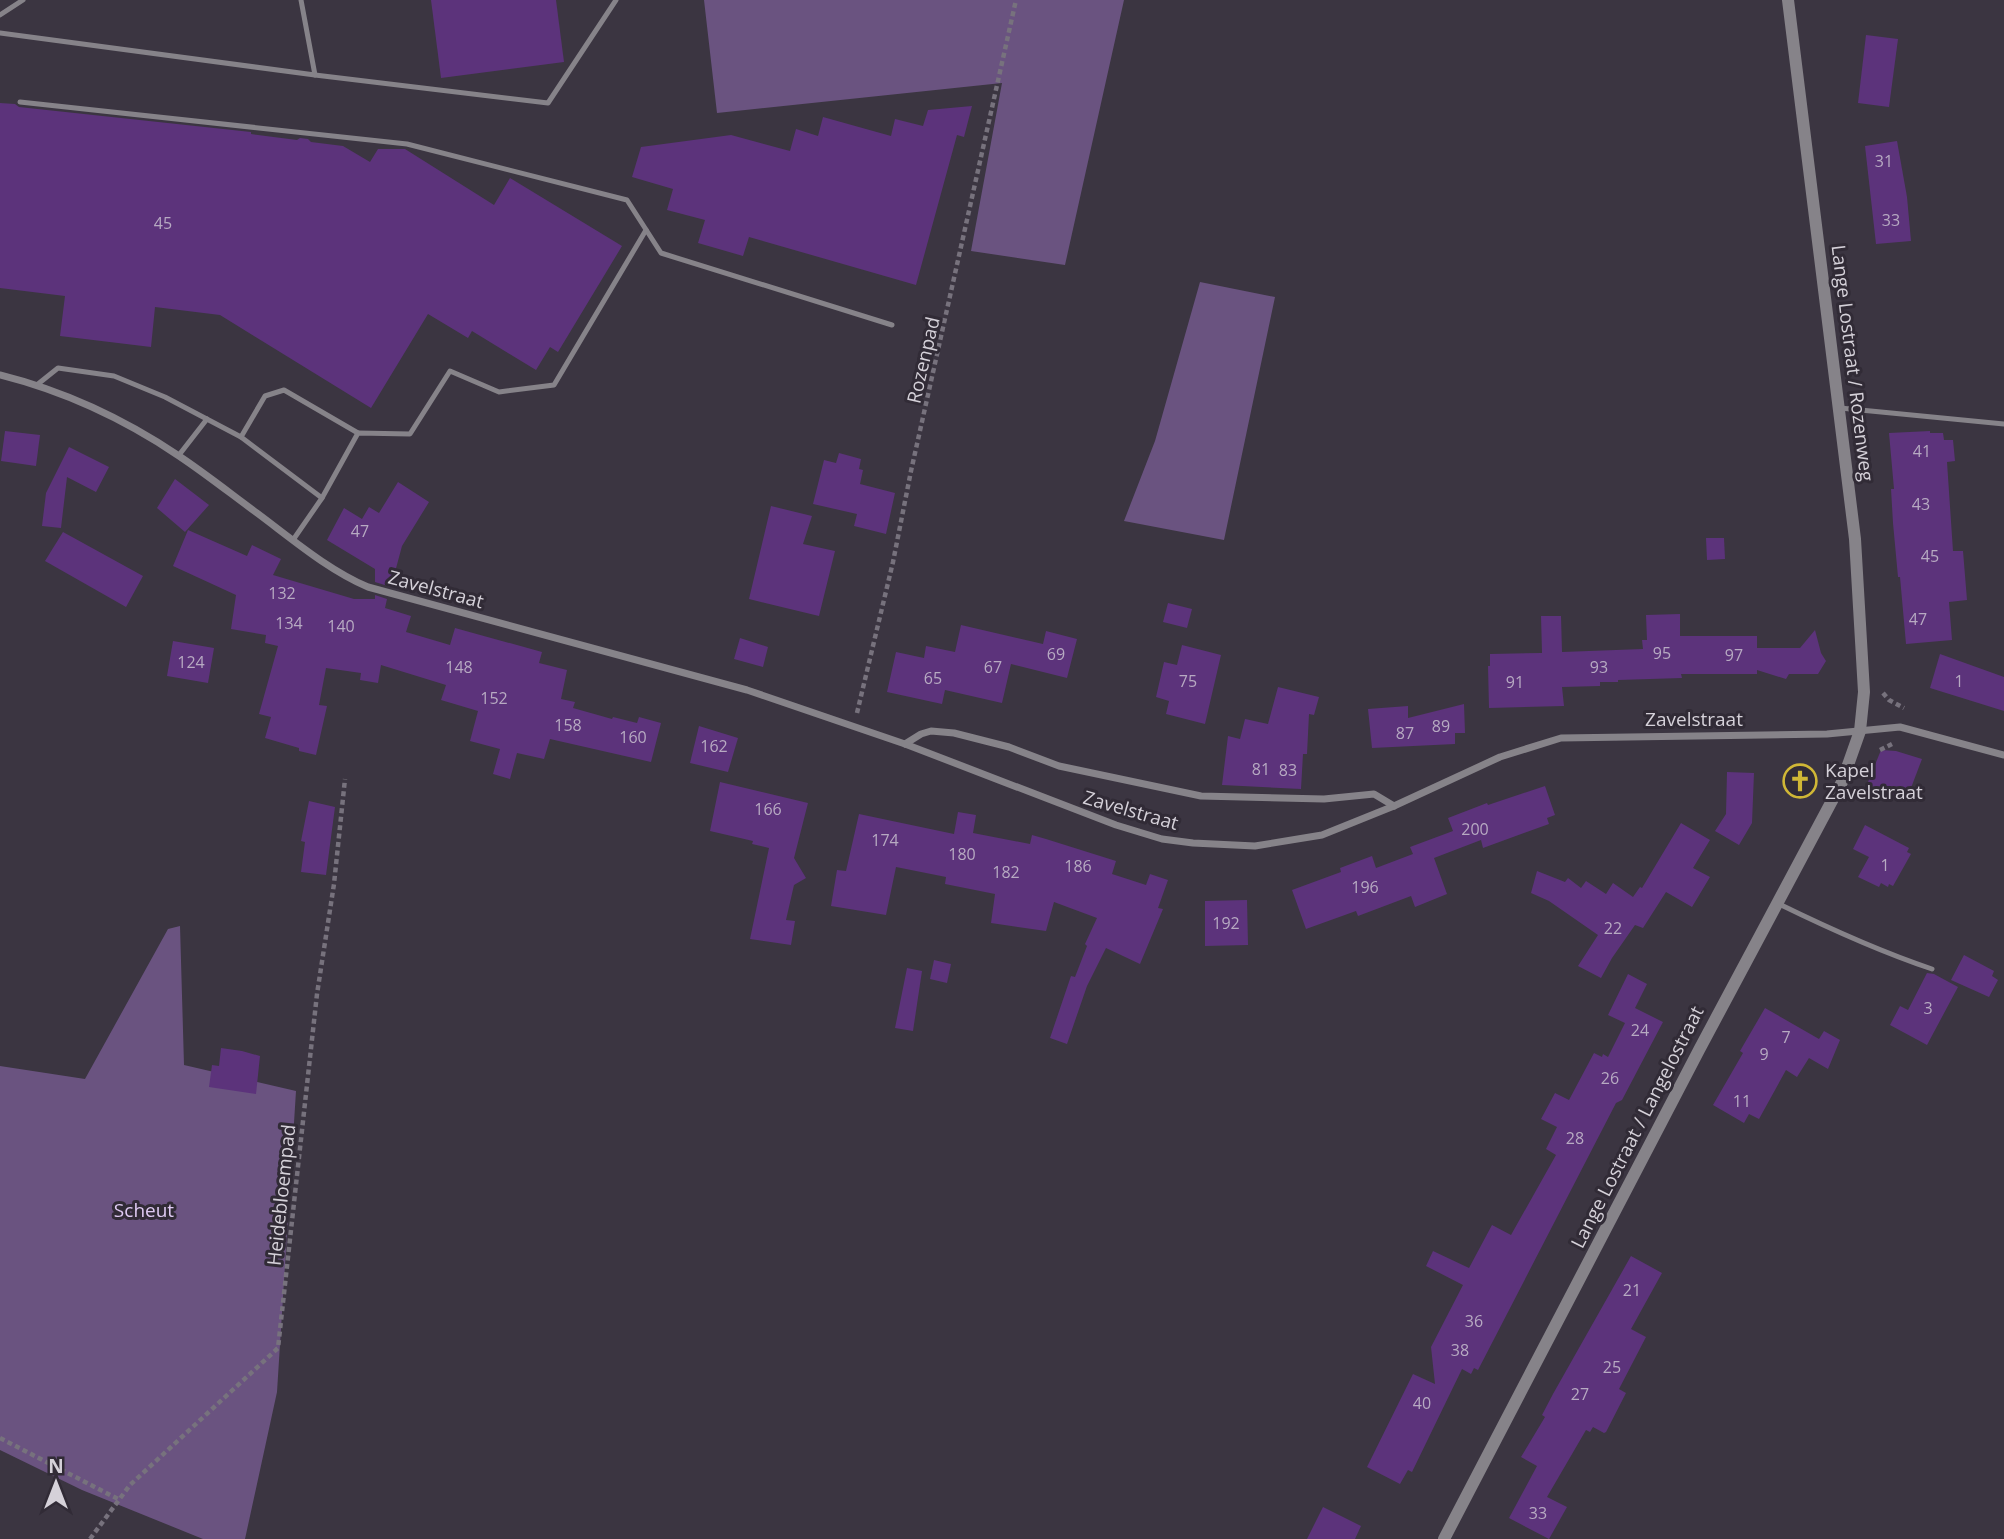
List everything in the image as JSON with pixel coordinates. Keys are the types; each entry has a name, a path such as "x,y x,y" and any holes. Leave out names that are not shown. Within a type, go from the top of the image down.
{"street":[{"name":"Lange Lostraat / Rozenweg","path":"1788,0 1855,538 1864,692 1860,731"},
{"name":"Zavelstraat","path":"0,375 38,384 102,410 178,455 293,540 352,580 368,587 747,691 855,726 1116,825 1162,839 1255,846 1322,835 1394,806 1500,757 1561,738 1827,734 1900,727 2004,755"},
{"name":"Zavelstraat","path":"905,744 931,731 954,733 1009,747 1059,766 1202,796 1324,799 1374,794 1394,806"},
{"name":"Lange Lostraat / Langelostraat","path":"1444,1539 1842,782 1860,731"}],"lane":[{"path":"0,15 23,0"},
{"path":"301,0 315,75"},
{"path":"0,33 548,103 616,0"},
{"path":"20,102 407,144 627,200 661,253 892,325"},
{"path":"241,437 265,396 284,390 358,433 410,434 450,371 499,393 554,385 646,230"},
{"path":"38,384 58,368 114,376 165,397 241,437 323,498"},
{"path":"1839,408 2004,425"},
{"path":"178,455 207,419"},
{"path":"293,540 323,498 358,433"},
{"path":"1777,903 1838,933 1932,969"}],"path":[{"name":"Rozenpad","path":"855,726 1016,0"},
{"path":"1883,693 1889,700 1904,708"},
{"path":"1880,750 1896,742"},
{"name":"Heidebloempad","path":"90,1539 130,1485 278,1348 317,994 334,884 345,779"},
{"path":"0,1438 118,1499"}],"green space":[{"path":"704,0 1124,0 1065,265 971,251 1002,83 717,113"},
{"path":"1200,282 1275,297 1224,540 1124,521 1155,441"},
{"name":"Scheut","path":"180,926 184,1065 296,1091 277,1392 245,1539 203,1539 82,1490 0,1450 0,1066 85,1079 168,929"}],"building":[{"path":"431,0 556,0 564,62 441,78"},
{"path":"1866,35 1898,39 1889,107 1858,103"},
{"path":"0,103 251,132 297,140 308,139 311,142 343,146 370,162 378,149 405,149 494,205 510,178 622,246 558,352 550,347 536,370 472,331 468,338 428,314 371,408 220,315 155,307 151,347 60,336 65,296 0,288"},
{"path":"972,106 964,137 957,135 916,285 749,237 743,256 698,243 705,220 667,210 673,189 632,177 641,147 731,135 790,151 796,129 818,136 823,117 891,136 895,119 923,126 928,110"},
{"path":"1897,141 1907,197 1911,241 1876,244 1865,146"},
{"path":"5,431 40,435 36,466 1,461"},
{"path":"1889,433 1943,433 1944,440 1953,440 1955,461 1947,462 1953,551 1963,551 1967,600 1949,602 1952,640 1906,644 1893,523 1891,489 1894,489"},
{"path":"69,447 109,467 96,492 67,477 61,528 42,526 46,493"},
{"path":"839,453 861,459 859,469 863,470 860,484 895,493 886,534 854,526 857,514 813,504 824,460 836,463"},
{"path":"175,479 209,505 185,532 157,508"},
{"path":"398,482 429,502 402,546 391,587 375,582 375,569 327,540 344,508 362,519 369,507 379,513"},
{"path":"771,506 812,516 803,544 835,551 819,616 749,599"},
{"path":"188,530 247,556 252,545 281,559 273,575 354,599 375,599 375,595 387,599 385,608 411,616 406,632 450,645 455,628 542,652 539,663 567,670 561,699 575,702 573,708 612,719 613,717 637,723 639,717 661,723 651,762 550,739 544,759 517,753 510,779 493,774 500,749 470,741 478,711 441,700 446,685 381,665 378,683 360,680 361,673 326,668 319,705 327,706 316,755 265,738 271,717 259,714 278,646 265,643 266,635 231,629 236,595 173,566"},
{"path":"63,532 143,576 126,607 45,561"},
{"path":"1706,538 1724,538 1725,559 1707,560"},
{"path":"1168,603 1192,609 1187,628 1163,622"},
{"path":"1680,614 1680,636 1757,636 1757,648 1800,648 1815,630 1826,661 1818,674 1789,674 1786,679 1757,670 1757,674 1681,674 1682,678 1618,680 1600,682 1600,686 1562,687 1564,706 1489,708 1490,654 1542,653 1541,616 1561,616 1562,652 1643,649 1642,640 1647,640 1646,615"},
{"path":"961,625 1043,644 1046,631 1077,639 1067,678 1011,664 1002,703 945,690 942,704 887,692 896,652 924,658 926,646 955,652"},
{"path":"740,638 768,647 763,667 734,659"},
{"path":"173,641 214,648 208,683 167,676"},
{"path":"1182,645 1221,655 1205,724 1166,714 1169,701 1156,697 1164,662 1177,665"},
{"path":"1940,654 2004,677 2004,711 1930,688"},
{"path":"1278,687 1319,697 1314,715 1309,714 1307,754 1303,754 1301,789 1222,785 1228,736 1240,739 1245,719 1268,724"},
{"path":"1464,704 1465,733 1455,733 1455,744 1372,748 1368,709 1408,706 1408,718"},
{"path":"699,726 738,738 728,772 690,763"},
{"path":"1881,750 1896,751 1922,759 1906,801 1866,787"},
{"path":"1727,772 1754,773 1752,823 1739,845 1715,831 1726,814"},
{"path":"720,782 808,803 794,858 806,878 794,885 786,920 795,921 791,945 750,939 769,848 752,844 753,841 710,831"},
{"path":"1545,786 1555,815 1547,818 1549,824 1483,848 1481,840 1434,858 1447,894 1415,907 1411,896 1358,916 1356,911 1306,929 1292,890 1341,872 1340,868 1372,856 1376,868 1413,854 1410,847 1453,831 1448,818"},
{"path":"309,801 335,807 326,875 301,872 305,842 301,841"},
{"path":"958,812 976,815 973,833 1030,844 1032,835 1116,861 1112,874 1146,885 1150,874 1168,880 1158,908 1163,909 1140,964 1106,948 1087,986 1067,1044 1050,1038 1071,976 1075,977 1087,946 1085,944 1097,918 1054,902 1046,931 991,923 995,894 945,884 946,877 896,867 886,915 831,906 837,870 846,871 859,814 954,834"},
{"path":"1681,823 1710,840 1693,868 1710,877 1692,907 1666,892 1643,928 1635,925 1601,978 1578,966 1598,935 1549,901 1531,893 1537,871 1565,882 1568,878 1581,888 1586,881 1606,894 1613,883 1633,897 1640,887 1642,888"},
{"path":"1865,825 1909,848 1907,852 1911,854 1893,886 1889,884 1888,887 1881,883 1879,887 1858,877 1869,857 1853,849"},
{"path":"1247,900 1248,945 1205,946 1205,901"},
{"path":"1964,955 1994,971 1992,976 1998,980 1989,997 1951,980"},
{"path":"934,960 951,964 947,983 930,979"},
{"path":"907,968 922,971 913,1031 895,1028"},
{"path":"1927,973 1958,987 1927,1045 1890,1025 1900,1006 1908,1010"},
{"path":"1628,974 1647,984 1635,1008 1663,1022 1622,1100 1616,1103 1478,1370 1474,1368 1471,1374 1462,1369 1412,1472 1408,1470 1400,1484 1367,1467 1413,1374 1435,1384 1431,1347 1463,1285 1426,1266 1433,1251 1469,1268 1492,1225 1511,1235 1556,1155 1546,1149 1557,1127 1541,1119 1555,1093 1569,1100 1594,1053 1608,1057 1625,1023 1608,1015"},
{"path":"1765,1008 1819,1039 1824,1031 1840,1040 1828,1069 1809,1058 1797,1077 1786,1070 1759,1119 1749,1114 1744,1123 1713,1105"},
{"path":"221,1048 260,1056 256,1094 209,1087 212,1065 219,1066"},
{"path":"1631,1256 1662,1273 1631,1329 1646,1337 1619,1389 1626,1393 1606,1432 1593,1427 1590,1432 1586,1430 1547,1497 1567,1507 1549,1539 1509,1518 1537,1466 1521,1457 1545,1417 1542,1415 1553,1394"},
{"path":"1323,1507 1361,1526 1355,1539 1307,1539"}],"place":[{"name":"Kapel Zavelstraat","path":"1800,781"}]}
